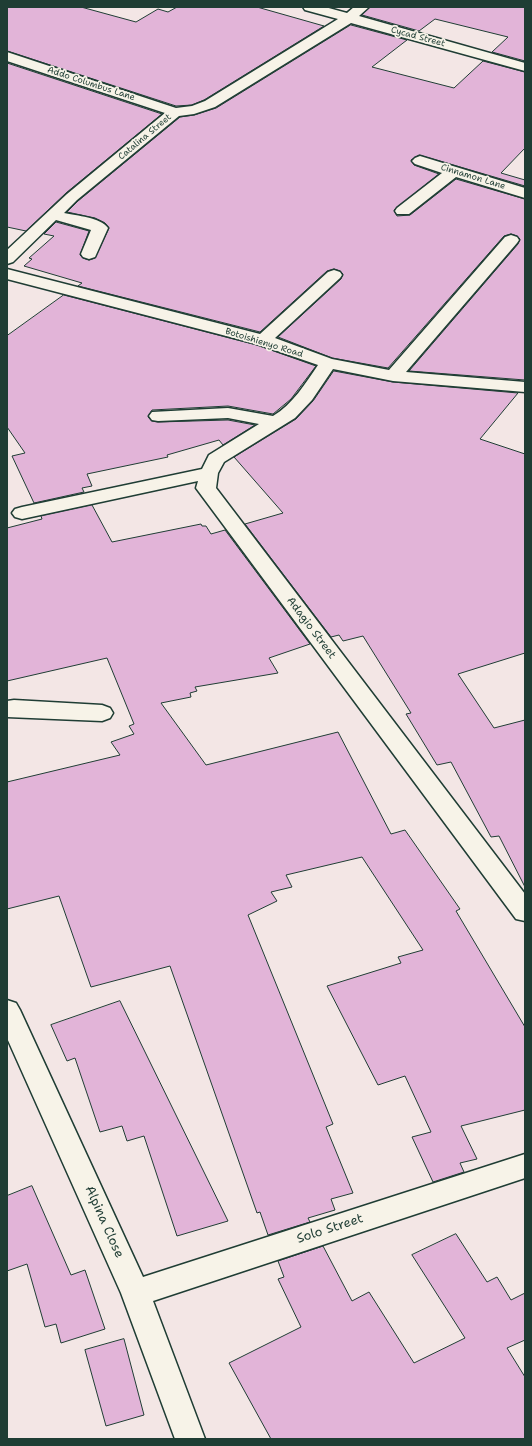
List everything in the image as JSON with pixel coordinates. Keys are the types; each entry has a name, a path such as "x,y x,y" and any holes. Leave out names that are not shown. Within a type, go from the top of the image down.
{"street":[{"name":"Cycad Street","path":"310,7 525,67"},
{"name":"Catalina Street","path":"7,259 53,215 175,112 194,110 210,104 349,18 362,7"},
{"name":"Addo Columbus Lane","path":"7,56 175,112"},
{"name":"Cinnamon Lane","path":"420,161 525,193"},
{"path":"403,211 454,171"},
{"path":"53,215 89,223 100,228 89,254"},
{"path":"393,376 511,240"},
{"name":"Botoishienyo Road","path":"7,274 263,340 328,363 393,376 525,386"},
{"path":"263,340 334,275"},
{"path":"22,513 209,473 216,459 289,414 306,396 328,363"},
{"path":"158,416 228,413 276,422"},
{"name":"Adagio Street","path":"209,473 206,488 525,912"},
{"path":"7,709 52,709 102,713"},
{"name":"Alpina Close","path":"7,1010 136,1293 190,1439"},
{"name":"Solo Street","path":"136,1293 525,1166"}],"building":[{"path":"7,7 81,7 136,22 158,9 168,12 177,7 257,7 324,26 204,100 192,105 176,106 7,51"},
{"path":"370,7 525,7 525,61 492,52 508,37 435,19 419,31 362,15"},
{"path":"351,25 407,40 372,67 454,88 483,61 525,72 525,148 501,173 525,180 525,186 419,155 411,160 414,165 439,174 394,210 397,216 410,215 456,179 525,199 525,380 409,371 518,244 520,239 511,234 504,236 388,368 332,358 278,337 341,279 343,274 334,269 327,271 260,332 78,286 82,283 24,266 32,259 29,258 54,236 44,234 56,222 89,231 80,255 89,260 95,258 109,228 105,223 95,218 67,212 78,201 180,117 194,115 216,108"},
{"path":"7,63 162,114 66,193 26,231 7,227"},
{"path":"64,295 257,345 316,366 291,399 273,414 228,406 152,410 148,417 152,421 158,422 228,420 255,425 223,445 219,440 167,455 168,457 87,474 92,486 82,488 84,492 34,503 12,456 25,453 7,427 7,336"},
{"path":"334,371 393,382 518,393 480,439 525,454 525,653 458,674 494,728 525,720 525,887 499,836 491,837 451,762 437,765 406,714 411,713 363,636 343,641 339,635 331,637 245,524 283,513 234,457 296,419 313,401"},
{"path":"92,505 112,542 201,524 202,526 206,526 211,534 225,530 310,644 269,658 278,673 195,687 197,691 190,693 191,697 161,703 206,765 338,732 391,834 405,830 460,909 456,911 525,1027 525,1110 461,1126 477,1159 460,1163 464,1172 433,1182 412,1137 431,1132 405,1076 378,1085 327,986 401,963 398,957 423,950 362,857 286,875 292,887 271,892 277,901 248,915 333,1124 326,1127 353,1193 331,1199 335,1210 308,1218 310,1222 268,1235 260,1212 257,1213 170,966 91,987 59,896 7,909 7,782 120,755 111,742 134,734 129,726 134,724 107,658 7,681 7,528 42,519 41,516"},
{"path":"120,1001 228,1221 177,1236 144,1136 127,1141 122,1126 100,1132 75,1058 67,1061 51,1025"},
{"path":"32,1186 71,1275 85,1270 105,1329 61,1343 56,1324 45,1327 27,1264 7,1271 7,1196"},
{"path":"456,1234 487,1282 497,1277 511,1300 525,1293 525,1340 507,1348 525,1377 525,1439 271,1439 229,1363 301,1327 278,1279 284,1277 278,1261 323,1246 352,1301 369,1292 414,1363 465,1338 412,1255"},
{"path":"124,1339 144,1415 106,1426 85,1350"}]}
